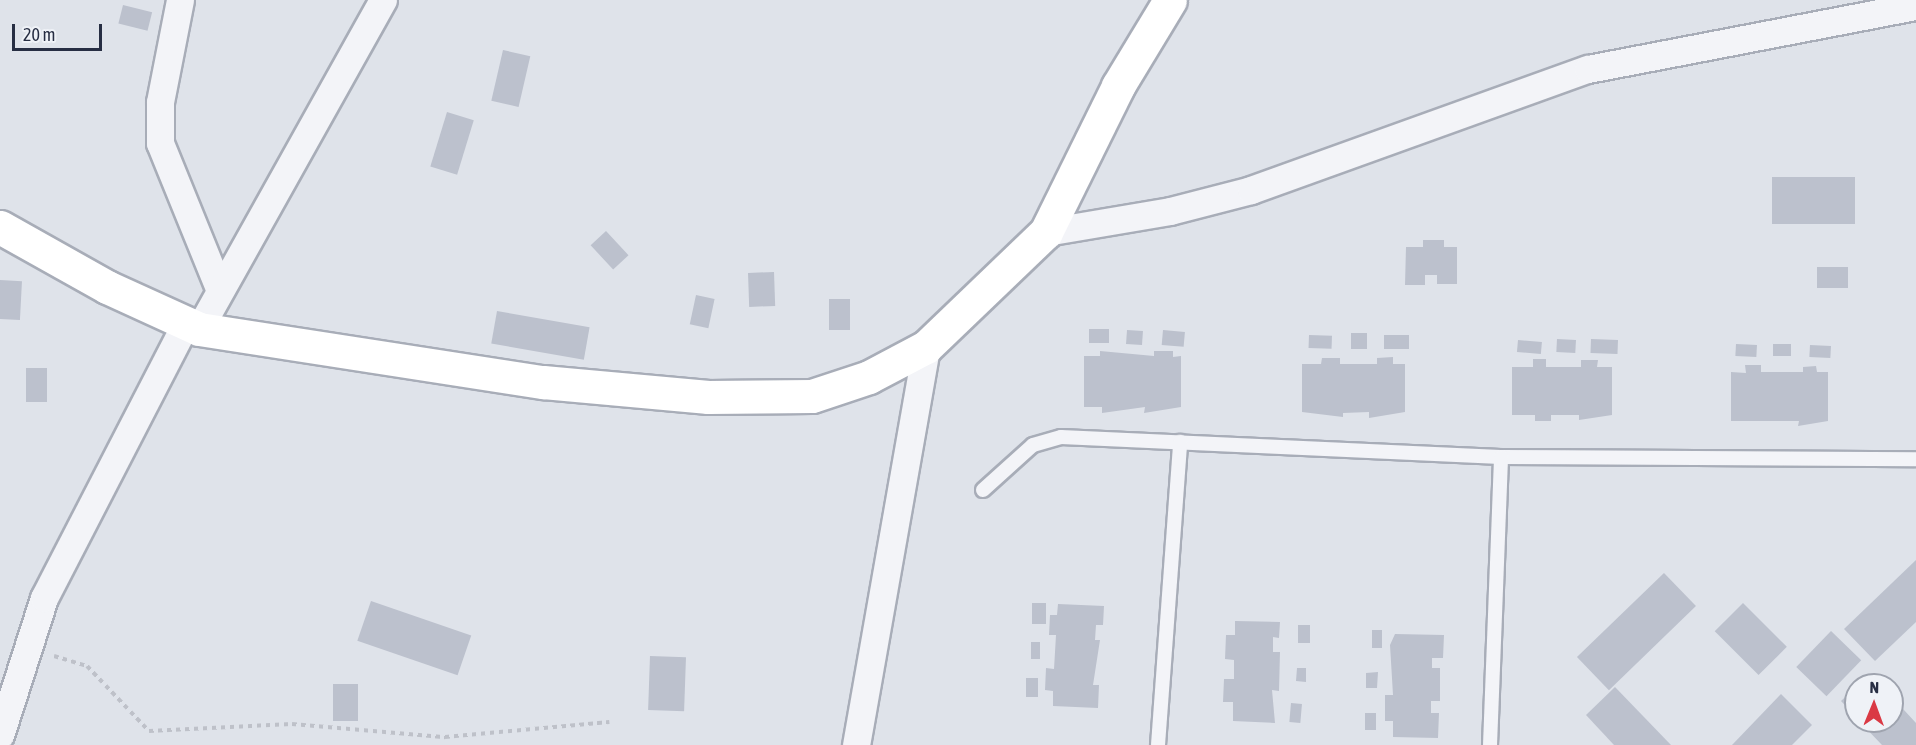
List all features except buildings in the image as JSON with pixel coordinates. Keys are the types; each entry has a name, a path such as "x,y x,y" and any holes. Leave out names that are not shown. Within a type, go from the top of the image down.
{"street":[{"path":"180,0 160,102 160,143 219,288"},
{"path":"0,735 44,598 84,511 193,326 219,288 383,0"},
{"path":"0,227 107,287 193,326 495,376 773,400 812,396 869,376 926,347 1046,232 1118,86 1170,0"},
{"path":"1046,232 1170,211 1251,190 1588,69 1916,6"},
{"path":"856,745 926,347"}],"lane":[{"path":"983,490 1033,445 1061,437 1501,457 1916,459"},
{"path":"1158,745 1180,442"},
{"path":"1490,745 1501,457"}],"path":[{"path":"26,652 87,666 149,731 292,724 445,737 609,722"}]}
